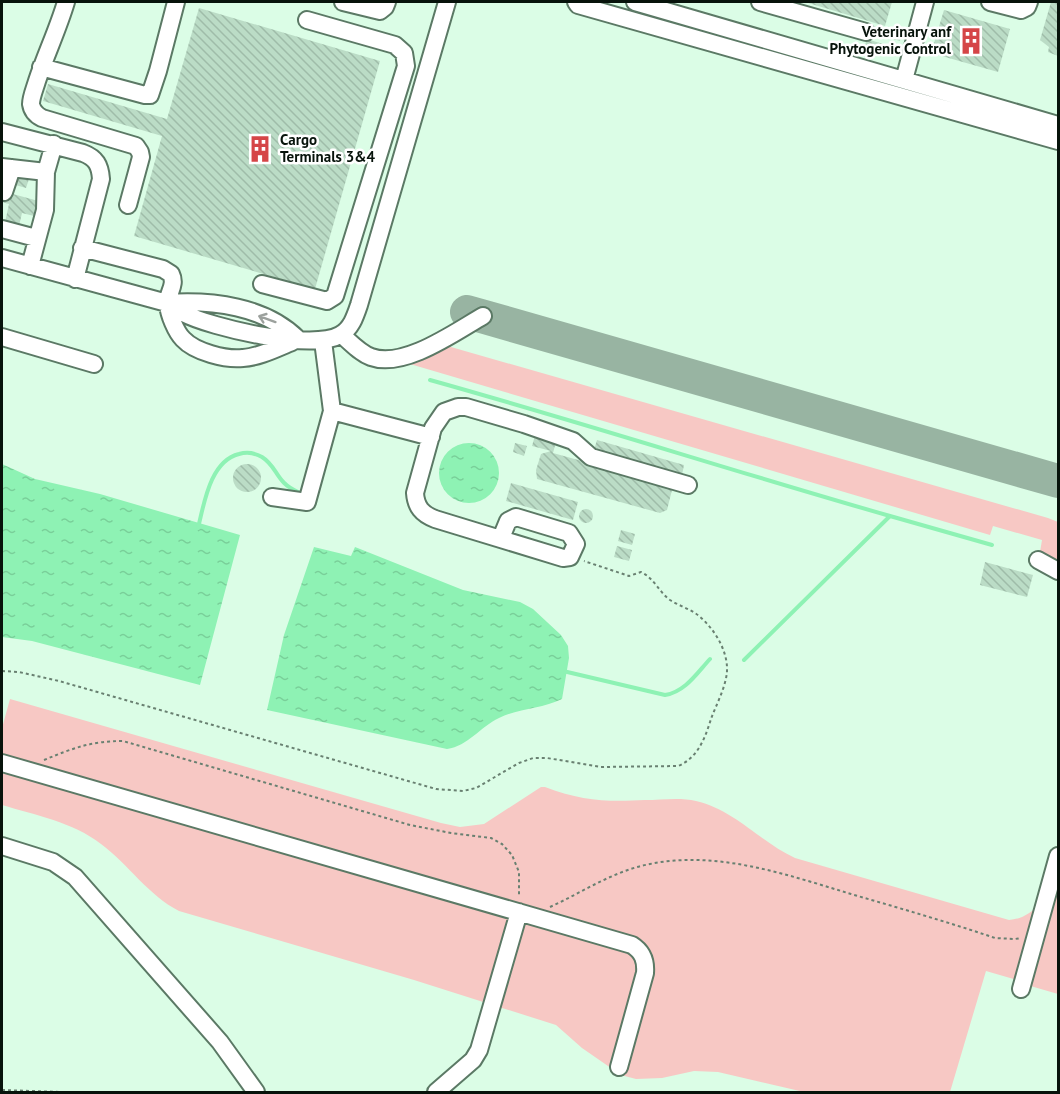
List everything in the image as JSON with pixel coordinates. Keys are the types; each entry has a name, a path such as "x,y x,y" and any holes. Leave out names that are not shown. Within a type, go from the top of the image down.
{"street":[{"path":"66,2 58,28 41,67 31,102 32,109 37,115 136,146 141,157 128,205"},
{"path":"41,67 145,95 150,94 176,2"},
{"path":"343,2 380,11 387,2"},
{"path":"82,248 164,269 171,274 174,284 167,303 176,328 183,340 200,350 231,358 246,358 298,339 323,340 342,335 356,315 447,2"},
{"path":"576,2 578,5 1059,141"},
{"path":"635,2 1059,124"},
{"path":"760,2 866,32"},
{"path":"904,80 925,2"},
{"path":"990,2 1021,10 1027,7 1029,2"},
{"path":"262,284 327,301 332,300 335,296 406,66 404,53 395,45 307,20"},
{"path":"2,132 54,144 92,156 101,169 101,179 75,279"},
{"path":"30,266 45,210 46,172 54,144"},
{"path":"4,192 7,168 46,172"},
{"path":"370,181 393,188"},
{"path":"2,229 36,238"},
{"path":"2,258 167,303 203,302 231,306 274,321 287,328 298,339"},
{"path":"342,335 369,357 380,360 391,359 416,352 483,316"},
{"path":"2,337 94,364"},
{"path":"273,497 307,502 332,411 323,340"},
{"path":"501,538 508,521 516,517 570,533 576,544 570,557 563,558 429,516 418,507 416,493 433,428 444,412 450,408 466,407 573,441 591,457 688,485"},
{"path":"332,411 431,437"},
{"path":"1038,560 1059,571"},
{"path":"2,764 626,942 642,954 645,973 619,1067"},
{"path":"2,846 53,862 75,877 220,1042 256,1092"},
{"path":"1021,988 1059,856"},
{"path":"436,1092 473,1060 479,1050 519,912"}],"path":[{"path":"2,671 18,672 58,681 449,791 476,789 519,763 533,758 547,758 601,767 678,766 686,763 705,737 725,680 727,670 724,655 715,632 695,614 668,599 648,575 641,572 629,576 570,557"},
{"path":"22,769 85,744 123,741 410,825 491,838 502,844 512,855 519,872 519,912"},
{"path":"537,918 549,907 623,871 675,860 704,860 801,879 995,938 1015,939 1036,935"},
{"path":"2,1090 62,1092"}],"shaded area":[{"path":"444,345 1048,518 1058,522 1058,562 1040,552 1042,540 993,526 990,535 410,364"},
{"path":"10,699 460,827 484,824 541,787 595,800 690,800 723,811 770,844 795,858 1009,920 1026,915 1040,904 1017,980 986,971 950,1092 804,1092 718,1072 694,1071 662,1078 636,1079 621,1075 582,1048 556,1025 414,980 179,911 158,897 111,852 90,836 53,820 2,805 2,728"},
{"path":"1058,874 1058,994 1027,985"}],"water":[{"path":"463,443 475,443 486,448 494,456 499,473 497,485 486,498 475,503 463,503 452,498 444,490 439,479 439,467 444,456 452,448"},
{"path":"2,464 35,479 100,494 240,535 200,685 32,641 2,637"},
{"path":"314,547 351,556 355,547 463,590 520,602 533,609 561,635 568,646 569,658 562,699 499,718 468,740 447,749 267,710 284,635"}],"building":[{"path":"805,2 892,2 885,26"},
{"path":"1051,2 1058,2 1058,56 1048,52 1049,47 1040,40"},
{"name":"Cargo Terminals 3&4","path":"199,8 380,61 315,289 134,236 162,136 43,101 48,84 167,119"},
{"name":"Veterinary anf Phytogenic Control","path":"944,10 1010,29 998,72 931,53"},
{"path":"890,28 902,31 900,41 887,37"},
{"path":"867,39 886,45 884,51 865,45"},
{"path":"15,175 29,179 26,188 12,184"},
{"path":"2,191 42,202 38,217 22,213 18,230 4,227 9,204 2,202"},
{"path":"536,432 557,438 553,453 668,485 672,490 667,510 660,513 537,479 536,470 541,454 551,451 532,446"},
{"path":"597,440 684,465 682,475 594,450"},
{"path":"515,443 527,446 524,456 513,452"},
{"path":"247,464 257,468 261,478 257,488 247,492 237,488 233,478 237,468"},
{"path":"511,483 578,502 573,520 506,501"},
{"path":"583,509 589,509 593,516 589,523 583,523 579,519 579,513"},
{"path":"621,530 635,534 632,545 618,541"},
{"path":"617,546 632,550 629,561 614,557"},
{"path":"985,562 1033,575 1027,597 980,585"}],"waterway":[{"path":"430,380 890,516"},
{"path":"198,528 206,496 215,474 229,458 239,454 251,453 262,457 285,484 298,492"},
{"path":"744,660 890,516 992,545"},
{"path":"563,671 665,695 685,686 710,659"}],"taxiway":[{"path":"467,312 1058,481"}],"place":[{"name":"Veterinary anf Phytogenic Control","path":"971,41"},
{"name":"Cargo Terminals 3&4","path":"260,149"}]}
